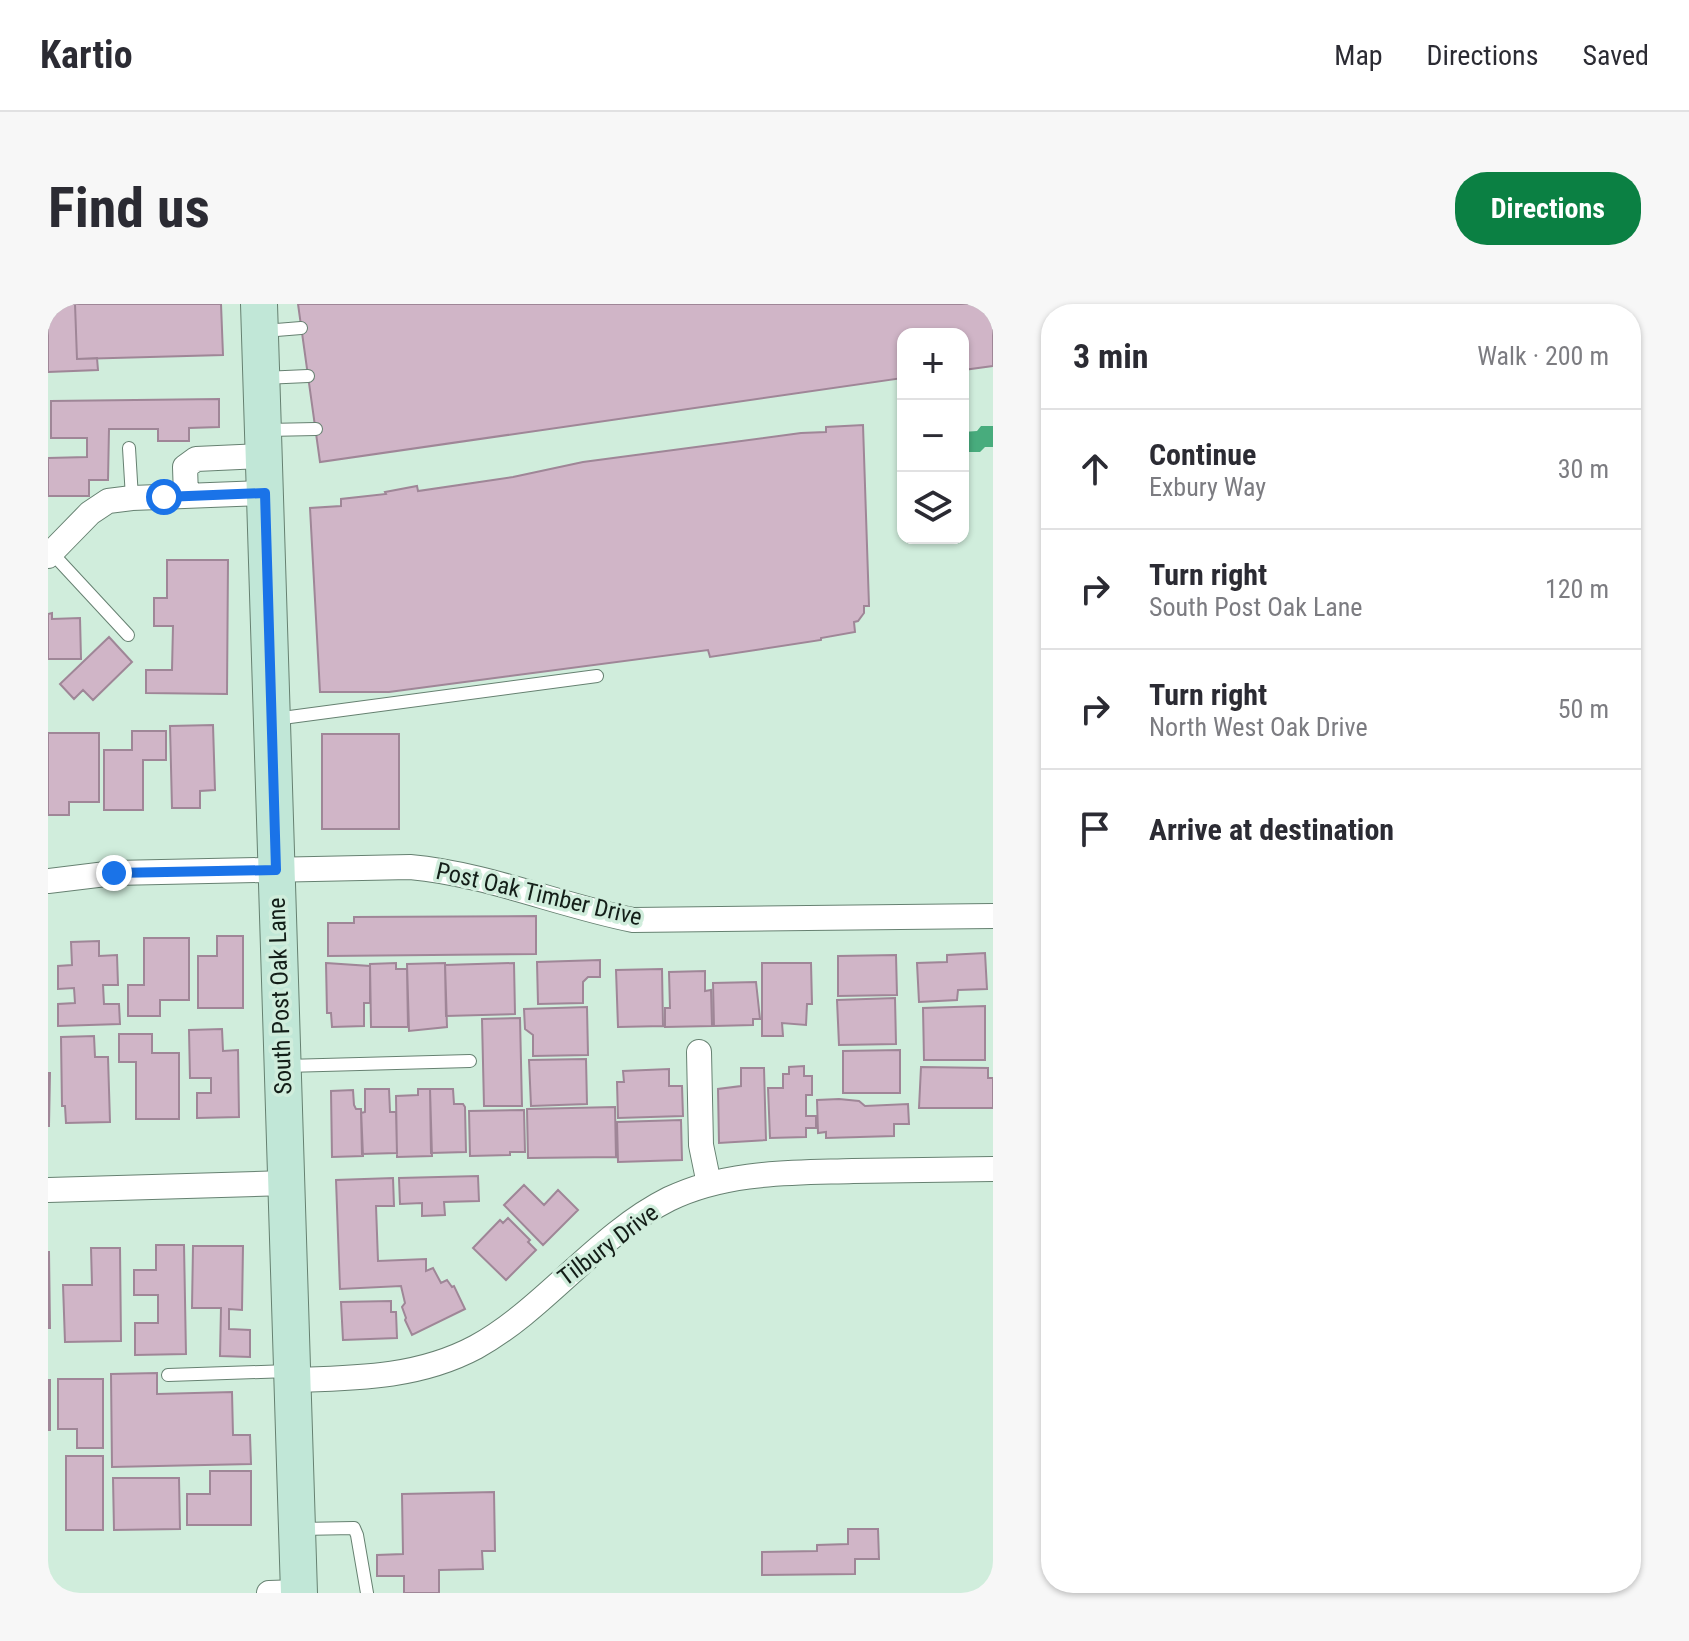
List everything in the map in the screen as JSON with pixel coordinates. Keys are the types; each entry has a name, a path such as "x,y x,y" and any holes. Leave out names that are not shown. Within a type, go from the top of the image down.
{"main road":[{"name":"South Post Oak Lane","path":"259,318 297,1529 289,1593"}],"street":[{"path":"186,496 185,467 196,459 263,443"},
{"path":"50,555 90,513 108,501 265,493"},
{"name":"Post Oak Timber Drive","path":"48,881 114,873 410,867 451,871 596,913 633,920 993,916"},
{"path":"699,1052 701,1145 709,1184"},
{"name":"Tilbury Drive","path":"292,1376 367,1378 407,1372 475,1347 504,1328 639,1218 669,1199 709,1184 767,1173 993,1169"},
{"path":"48,1190 286,1183"}],"lane":[{"path":"259,318 301,328"},
{"path":"261,378 308,376"},
{"path":"263,443 316,429"},
{"path":"129,448 132,498"},
{"path":"50,555 128,635"},
{"path":"272,720 597,676"},
{"path":"282,1066 470,1061"},
{"path":"168,1375 292,1376"},
{"path":"297,1529 354,1528 367,1593"}],"shaded area":[{"path":"981,426 993,426 993,447 969,452 969,432 977,431"}],"building":[{"path":"48,304 75,304 77,359 97,358 98,370 48,372"},
{"path":"75,304 221,304 223,355 77,359"},
{"path":"298,304 993,304 993,366 969,369 969,328 897,328 897,379 320,462"},
{"path":"219,399 219,427 189,428 189,441 158,441 158,429 109,429 108,480 89,480 89,496 48,496 48,458 87,457 87,438 51,438 51,401"},
{"path":"863,425 869,606 864,606 864,613 854,622 855,632 710,657 708,650 389,692 320,692 310,508 341,506 341,499 386,494 417,486 418,491 513,477 583,462 826,432 826,427"},
{"path":"167,560 228,560 227,694 146,693 146,670 172,670 173,626 154,626 154,598 167,598"},
{"path":"52,613 52,619 80,618 81,659 48,659 48,614"},
{"path":"109,637 132,662 93,700 83,690 74,699 60,684"},
{"path":"213,725 215,790 200,791 200,808 172,808 170,726"},
{"path":"132,731 166,731 166,760 143,760 143,810 104,810 104,750 132,750"},
{"path":"48,733 99,733 99,802 69,802 69,815 48,815"},
{"path":"322,734 399,734 399,829 322,829"},
{"path":"536,916 536,954 328,956 328,923 354,923 354,917"},
{"path":"217,936 243,936 243,1008 198,1008 198,956 217,956"},
{"path":"144,938 189,938 189,1000 160,1000 160,1016 128,1016 128,985 144,985"},
{"path":"99,941 99,956 117,955 118,985 103,985 104,1004 119,1004 120,1024 58,1026 58,1004 75,1003 74,988 58,989 58,966 72,965 71,942"},
{"path":"985,953 987,989 958,990 957,1000 919,1002 917,963 947,962 947,955"},
{"path":"896,955 897,995 838,996 838,956"},
{"path":"600,960 600,977 588,977 583,982 583,1003 538,1004 537,962"},
{"path":"326,963 370,966 370,1003 364,1003 364,1026 332,1027 331,1013 327,1013"},
{"path":"396,963 396,969 407,969 408,1027 371,1027 370,964"},
{"path":"445,963 447,1027 409,1031 407,964"},
{"path":"514,963 515,1014 446,1016 445,965"},
{"path":"762,963 811,963 812,1004 807,1004 806,1025 782,1023 783,1036 762,1036"},
{"path":"662,969 663,1026 618,1027 616,970"},
{"path":"705,971 705,991 711,990 712,1026 665,1027 665,1008 670,1008 669,972"},
{"path":"756,982 760,1019 753,1019 753,1025 714,1026 713,983"},
{"path":"895,998 896,1044 839,1045 837,1000"},
{"path":"985,1006 985,1060 924,1060 923,1008"},
{"path":"587,1007 588,1055 533,1056 533,1035 525,1029 524,1009"},
{"path":"520,1018 522,1106 484,1106 482,1019"},
{"path":"222,1029 223,1051 238,1050 239,1117 197,1118 197,1093 211,1093 211,1078 190,1078 189,1030"},
{"path":"119,1034 152,1034 152,1053 179,1053 179,1119 136,1119 136,1062 119,1062"},
{"path":"94,1036 95,1057 108,1057 110,1122 66,1123 65,1106 62,1106 61,1037"},
{"path":"900,1050 900,1093 843,1093 843,1051"},
{"path":"586,1059 587,1104 531,1106 529,1060"},
{"path":"804,1066 804,1076 812,1076 812,1095 806,1095 806,1116 816,1116 816,1128 806,1128 806,1137 770,1138 768,1088 783,1088 783,1074 789,1074 789,1067"},
{"path":"921,1067 988,1068 988,1078 993,1078 993,1108 919,1108"},
{"path":"741,1068 764,1068 766,1140 719,1143 718,1089 741,1086"},
{"path":"669,1069 669,1086 682,1086 683,1116 618,1118 617,1082 624,1082 623,1071"},
{"path":"50,1073 49,1126 48,1126"},
{"path":"365,1089 389,1089 390,1112 396,1112 397,1153 362,1154 361,1113 365,1112"},
{"path":"418,1089 430,1089 432,1156 397,1157 396,1096 418,1095"},
{"path":"430,1089 453,1089 454,1104 465,1107 466,1152 431,1153"},
{"path":"353,1090 354,1105 356,1109 361,1109 363,1156 332,1157 331,1091"},
{"path":"817,1100 859,1101 865,1106 908,1104 909,1124 894,1124 894,1136 826,1138 826,1132 818,1133"},
{"path":"615,1107 616,1157 528,1158 527,1109"},
{"path":"524,1110 525,1152 470,1156 469,1111"},
{"path":"681,1120 682,1160 618,1162 617,1122"},
{"path":"478,1176 479,1201 444,1202 445,1215 422,1216 422,1203 400,1204 399,1178"},
{"path":"393,1178 394,1206 376,1206 378,1261 426,1259 426,1271 433,1268 441,1283 447,1280 454,1286 465,1309 412,1335 402,1307 405,1303 401,1286 340,1289 336,1180"},
{"path":"524,1185 544,1205 558,1190 578,1210 543,1245 504,1205"},
{"path":"508,1218 536,1250 506,1280 473,1248 500,1220 503,1223"},
{"path":"156,1245 184,1245 186,1354 135,1355 135,1323 158,1323 158,1295 134,1295 134,1270 156,1270"},
{"path":"193,1246 243,1246 242,1310 229,1309 229,1329 250,1330 250,1357 220,1356 221,1308 192,1308"},
{"path":"91,1248 120,1248 121,1341 65,1342 63,1285 92,1285"},
{"path":"49,1252 50,1328 48,1328"},
{"path":"391,1301 391,1312 396,1312 397,1338 343,1340 341,1302"},
{"path":"157,1373 157,1394 232,1392 233,1435 250,1435 251,1464 112,1467 111,1374"},
{"path":"58,1379 103,1379 103,1448 77,1448 77,1429 58,1429"},
{"path":"50,1380 50,1430 48,1430"},
{"path":"66,1456 103,1456 103,1530 66,1530"},
{"path":"210,1471 251,1471 251,1525 187,1525 187,1494 210,1494"},
{"path":"113,1478 179,1478 180,1529 114,1530"},
{"path":"494,1492 495,1551 482,1551 483,1569 439,1570 439,1593 404,1593 404,1576 377,1576 377,1555 403,1554 402,1494"},
{"path":"848,1529 878,1529 879,1559 855,1559 855,1574 762,1575 762,1552 817,1551 817,1545 848,1544"}],"route":[{"path":"114,873 276,870 265,493 164,497"}]}
